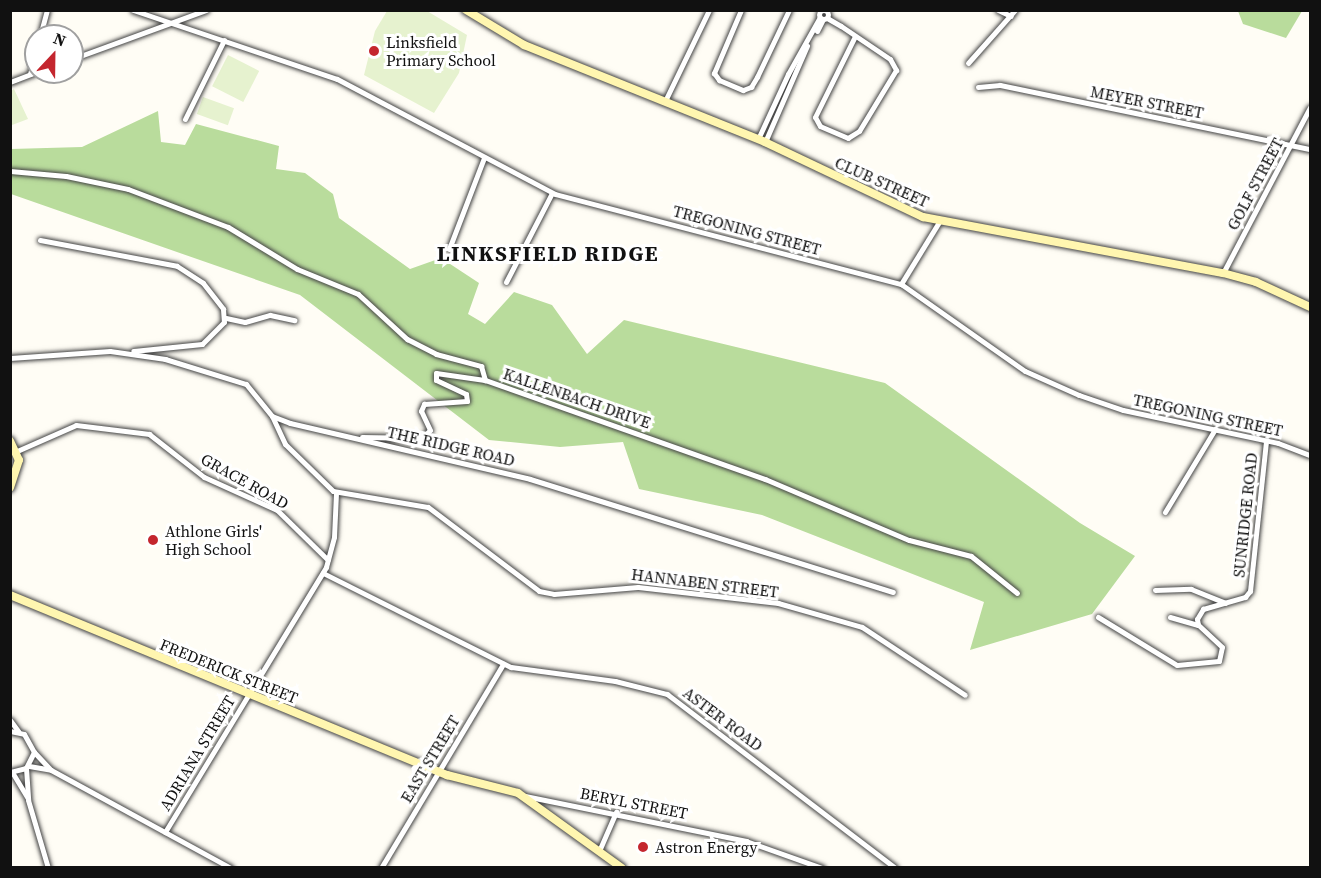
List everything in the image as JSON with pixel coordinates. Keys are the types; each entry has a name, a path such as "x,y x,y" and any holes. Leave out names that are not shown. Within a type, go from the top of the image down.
{"main road":[{"name":"CLUB STREET","path":"466,10 524,45 761,141 939,222 1223,273 1256,282 1311,307"},
{"path":"10,441 17,451 19,464 10,488"},
{"name":"FREDERICK STREET","path":"10,595 438,771"},
{"name":"BERYL STREET","path":"438,771 523,796"},
{"path":"523,796 622,867"}],"street":[{"name":"TREGONING STREET","path":"133,10 175,22 344,82 552,193 901,284 1039,379 1108,406 1266,441 1311,455"},
{"path":"84,55 206,10"},
{"path":"665,101 709,10"},
{"path":"741,10 714,73 719,80 743,90 753,85 789,10"},
{"path":"814,10 825,14 890,59 896,70 859,131 848,138 820,126 815,117 855,36"},
{"path":"998,10 1013,13"},
{"path":"968,63 1013,13"},
{"path":"761,141 825,14"},
{"path":"185,119 224,40"},
{"path":"10,82 24,77"},
{"name":"MEYER STREET","path":"978,87 1000,85 1292,143 1311,149"},
{"name":"GOLF STREET","path":"1223,273 1311,107"},
{"path":"448,249 484,158"},
{"name":"KALLENBACH DRIVE","path":"10,171 66,176 128,189 228,226 297,269 358,294 407,339 436,354 482,366 485,380 749,473 839,507 909,540 971,556 1017,593"},
{"path":"506,282 552,193"},
{"path":"901,284 939,222"},
{"path":"40,240 177,266 212,291 226,318"},
{"path":"226,318 245,322 270,315 294,320"},
{"path":"10,358 128,352 199,345 226,318"},
{"path":"128,352 246,384 272,416 285,444 336,493"},
{"path":"345,436 422,438 430,430 422,411 424,404 461,403 468,398 437,381 435,374 485,380"},
{"name":"THE RIDGE ROAD","path":"272,416 345,436 530,479 893,592"},
{"name":"GRACE ROAD","path":"17,451 76,425 147,434 204,477 277,510 328,560"},
{"path":"1165,512 1215,429"},
{"name":"SUNRIDGE ROAD","path":"1197,626 1203,609 1245,597 1250,591 1266,441"},
{"name":"ADRIANA STREET","path":"165,832 323,573 328,560 336,493"},
{"name":"HANNABEN STREET","path":"336,493 423,504 543,593 652,588 778,603 859,625 965,695"},
{"path":"323,573 503,664"},
{"path":"1155,590 1191,589 1225,603"},
{"path":"1098,617 1173,663 1215,663 1221,658 1222,647 1197,626 1170,617"},
{"name":"EAST STREET","path":"381,867 503,664"},
{"name":"ASTER ROAD","path":"503,664 615,681 667,694 895,867"},
{"path":"10,720 18,732"},
{"path":"10,731 18,732 30,739 34,752 51,770 231,867"},
{"path":"28,800 27,767 34,752"},
{"path":"48,867 28,800 11,772 27,767 51,770"},
{"name":"BERYL STREET","path":"523,796 616,812 746,841 822,867"},
{"path":"599,851 616,812"}],"green space":[{"path":"387,11 427,11 467,35 459,73 434,113 364,75 375,31"},
{"path":"1238,11 1302,11 1286,38 1243,24"},
{"path":"228,55 259,71 243,102 212,86"},
{"path":"14,89 28,119 12,125 11,91"},
{"path":"203,97 234,108 228,125 197,114"},
{"path":"158,111 161,142 185,145 196,124 279,146 276,169 305,173 333,194 339,218 410,269 441,258 479,283 468,314 485,324 514,292 552,305 587,354 624,320 885,383 1080,523 1135,556 1092,614 970,650 984,602 762,515 639,489 623,442 560,447 489,440 300,295 11,194 11,149 82,147"}],"place":[{"name":"Linksfield Primary School","path":"374,51"},
{"name":"Athlone Girls' High School","path":"153,540"},
{"name":"Astron Energy","path":"643,847"}],"district":[{"name":"LINKSFIELD RIDGE","path":"548,254"}]}
